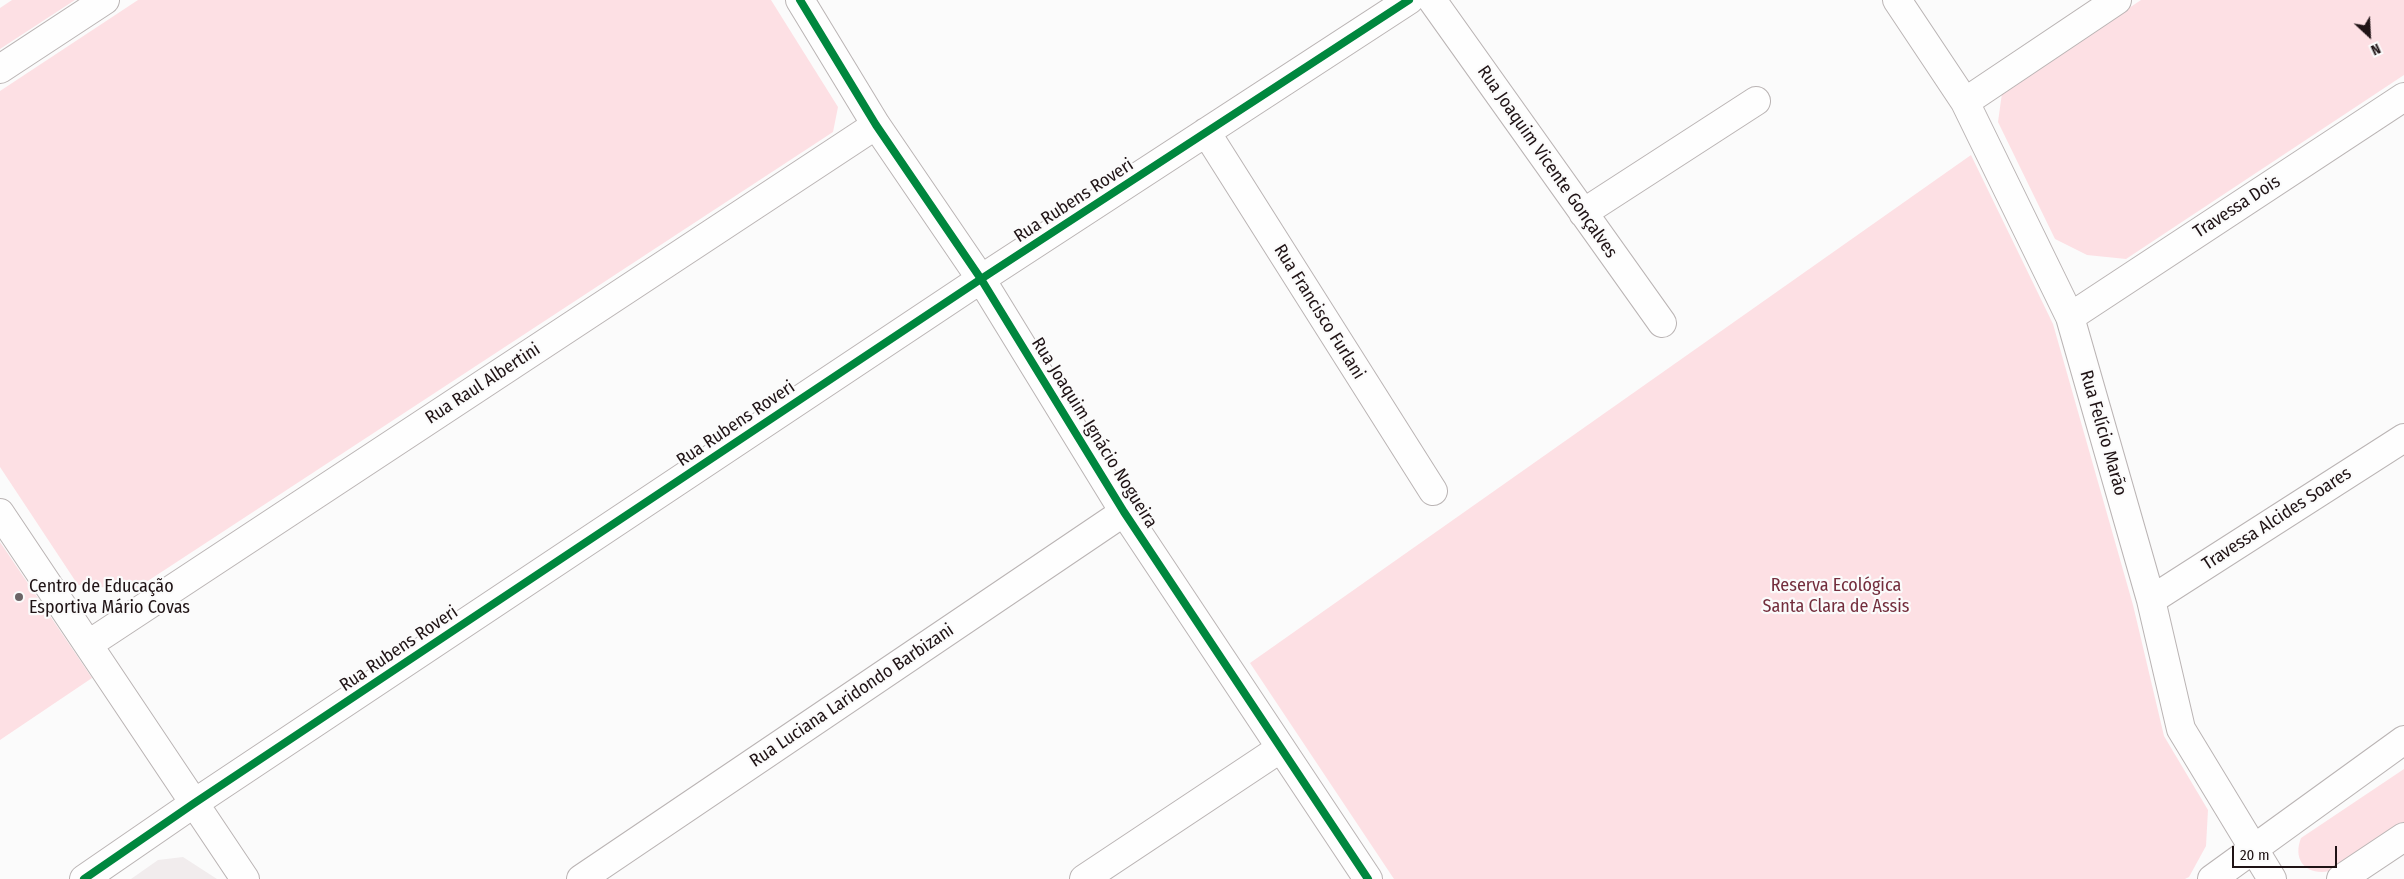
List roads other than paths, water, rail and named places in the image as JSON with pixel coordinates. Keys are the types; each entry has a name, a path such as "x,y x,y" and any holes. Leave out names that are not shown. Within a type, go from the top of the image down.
{"street":[{"path":"0,69 105,0"},
{"name":"Rua Rubens Roveri","path":"84,879 193,804 981,279 1409,0"},
{"name":"Rua Joaquim Vicente Gonçalves","path":"1432,0 1662,323"},
{"name":"Rua Felício Marão","path":"1897,0 1965,102 2070,317 2151,600 2181,729 2272,879"},
{"path":"1965,102 2117,0"},
{"name":"Rua Joaquim Ignácio Nogueira","path":"812,4 876,125 981,279 1124,512 1368,879"},
{"name":"Travessa Dois","path":"2070,317 2404,97"},
{"path":"1583,213 1756,101"},
{"name":"Rua Raul Albertini","path":"89,644 876,125"},
{"name":"Rua Francisco Furlani","path":"1206,132 1433,492"},
{"name":"Travessa Alcides Soares","path":"2151,600 2404,438"},
{"name":"Rua Luciana Laridondo Barbizani","path":"581,879 1124,512"},
{"path":"0,513 245,879"},
{"path":"2212,879 2404,740"},
{"path":"1084,879 1281,748"},
{"path":"2341,879 2404,837"}],"place":[{"name":"Centro de Educação Esportiva Mário Covas","path":"19,597"}],"park label":[{"name":"Reserva Ecológica Santa Clara de Assis","path":"1836,596"}]}
